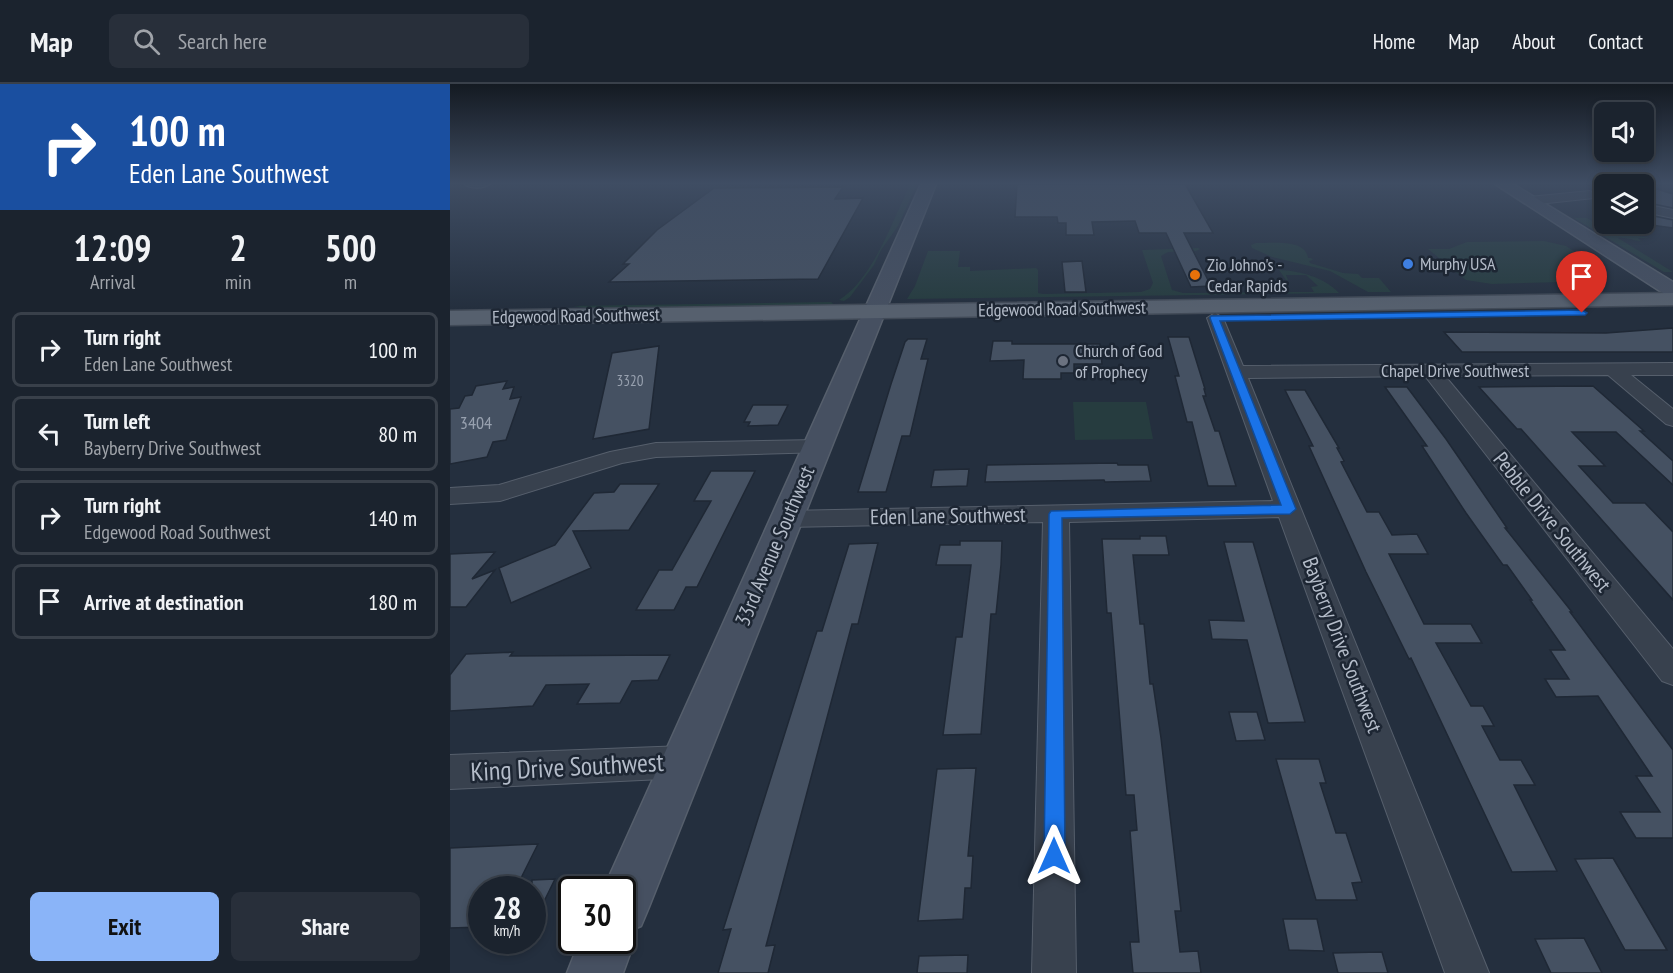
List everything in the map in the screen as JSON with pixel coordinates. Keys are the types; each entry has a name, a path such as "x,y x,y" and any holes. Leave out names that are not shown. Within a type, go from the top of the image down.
{"main road":[{"name":"Edgewood Road Southwest","path":"450,327 1374,303 1673,298"},
{"path":"1264,317 1282,312 1367,310 1374,303"},
{"name":"Edgewood Road Southwest","path":"450,318 551,316 1215,318 1673,312"},
{"path":"450,327 531,323 544,321 551,316"}],"street":[{"name":"33rd Avenue Southwest","path":"635,876 911,225"},
{"path":"1568,225 1673,291"},
{"name":"Bayberry Drive Southwest","path":"1215,318 1467,973"},
{"name":"Chapel Drive Southwest","path":"1237,372 1673,369"},
{"path":"1613,370 1673,420"},
{"name":"Pebble Drive Southwest","path":"1431,371 1673,672"},
{"path":"450,496 500,493 618,457 656,450 817,447"},
{"name":"Eden Lane Southwest","path":"786,519 1290,509"},
{"path":"1054,973 1056,514"},
{"name":"King Drive Southwest","path":"450,772 684,762"},
{"path":"595,973 603,954"}],"green space":[{"path":"891,225 898,225 881,250 874,265 850,297 844,301 839,300 862,278"},
{"path":"1601,234 1626,234 1650,238 1638,238 1641,241 1618,238 1673,272 1664,272"},
{"path":"1544,241 1566,246 1603,271 1601,281 1492,284 1466,280 1428,249 1449,249 1467,242"},
{"path":"1256,243 1295,245 1302,248 1308,258 1313,260 1309,261 1310,263 1343,273 1358,274 1362,278 1379,278 1391,292 1368,292 1330,271 1272,257 1252,248 1251,245"},
{"path":"1200,249 1196,251 1168,252 1161,256 1172,290 1183,293 1314,292 1311,287 1318,286 1306,275 1286,275 1288,280 1286,280 1279,270 1295,272 1311,276 1333,287 1339,293 907,299 915,286 928,251 960,251 958,267 970,267 970,271 1036,268 1038,270 1038,293 1043,294 1141,292 1150,289 1153,283 1142,250"},
{"path":"831,302 835,305 809,308 735,306 587,308 573,306"},
{"path":"1073,402 1146,402 1153,439 1075,440"}],"building":[{"path":"663,225 848,225 818,279 609,282 629,264 623,264"},
{"path":"1066,225 1093,225 1094,235 1066,235"},
{"path":"1136,225 1209,225 1213,233 1184,233 1211,286 1191,287 1166,233 1139,233"},
{"path":"1655,225 1673,225 1673,228"},
{"path":"1082,261 1086,292 1065,292 1062,262"},
{"path":"1673,328 1673,352 1462,352 1444,332 1606,333"},
{"path":"1168,337 1189,337 1205,389 1206,396 1203,396 1215,431 1219,431 1236,486 1208,486 1192,422 1187,422 1175,376 1179,376"},
{"path":"908,339 927,339 921,359 928,359 910,436 902,436 886,492 858,492 891,384"},
{"name":"Church of God of Prophecy","path":"993,341 1012,341 1012,344 1100,344 1102,364 1074,364 1074,373 1061,373 1061,379 1023,379 1024,360 990,361"},
{"path":"659,346 649,429 593,439 612,353"},
{"path":"507,381 503,389 514,387 510,399 521,397 506,440 493,442 487,457 450,464 450,409 459,408 465,396 472,395 476,386"},
{"path":"1593,386 1644,431 1640,431 1673,461 1673,485 1616,432 1572,432 1605,466 1579,466 1613,503 1645,503 1673,532 1673,600 1521,429 1517,429 1479,387"},
{"path":"1385,387 1407,387 1446,439 1507,528 1505,528 1572,612 1570,612 1673,750 1673,838 1636,838 1620,812 1660,812 1636,776 1652,776 1598,696 1556,697 1545,679 1569,679 1550,650 1565,650 1507,565 1503,565 1466,513 1422,446 1427,446"},
{"path":"1285,390 1305,390 1339,448 1337,448 1344,461 1341,462 1367,512 1379,512 1392,535 1417,534 1428,554 1389,554 1424,624 1471,624 1482,643 1436,643 1471,706 1483,706 1494,726 1482,726 1500,760 1521,760 1535,785 1514,785 1557,871 1512,872 1411,658 1409,659 1366,572 1309,446 1313,446"},
{"path":"753,405 788,405 778,425 748,426 750,422 744,422"},
{"path":"1117,463 1118,465 1148,465 1151,481 985,482 987,465"},
{"path":"969,469 967,486 931,487 934,470"},
{"path":"711,471 755,471 697,587 686,587 674,610 636,610 659,570 672,570 711,501 694,501"},
{"path":"620,484 659,484 629,530 573,531 591,568 511,603 499,568 555,545 594,493 614,492"},
{"path":"1140,536 1166,536 1169,555 1133,555 1140,624 1144,624 1150,684 1153,684 1161,738 1181,911 1175,911 1180,952 1198,951 1201,973 1133,973 1130,942 1139,942 1130,831 1137,830 1134,795 1126,795 1111,613 1107,613 1102,539 1140,539"},
{"path":"960,541 1002,541 1001,565 996,614 991,614 981,734 943,735 956,637 962,637 971,565 936,565 940,545 960,545"},
{"path":"1224,542 1253,542 1305,722 1268,723 1247,640 1212,639 1209,620 1244,621"},
{"path":"878,543 858,624 852,624 766,946 775,945 768,973 718,973 731,929 723,930 817,631 822,631 849,544"},
{"path":"495,552 472,579 495,570 466,607 450,607 450,554"},
{"path":"513,652 510,656 670,655 658,680 632,681 620,703 577,704 589,684 546,685 533,706 450,711 450,675 466,654"},
{"path":"1229,712 1257,712 1265,740 1236,741"},
{"path":"1276,759 1319,759 1326,783 1320,783 1336,833 1346,833 1362,882 1352,883 1357,900 1316,900"},
{"path":"976,768 968,856 973,856 971,888 965,888 963,919 918,921 937,769"},
{"path":"538,844 522,876 468,876 468,927 450,928 450,848"},
{"path":"1613,858 1667,950 1625,950 1575,859"},
{"path":"546,879 555,879 546,897"},
{"path":"1283,919 1317,919 1324,951 1289,950"},
{"path":"1584,938 1602,973 1551,973 1535,939"},
{"path":"1382,952 1388,973 1338,973 1333,953"},
{"path":"968,955 967,973 917,973 919,956"}],"place":[{"name":"Murphy USA","path":"1408,264"},
{"name":"Zio Johno's - Cedar Rapids","path":"1195,275"},
{"name":"Church of God of Prophecy","path":"1063,361"}],"route":[{"path":"1054,856 1056,514 1290,509 1215,318 1582,313"}]}
